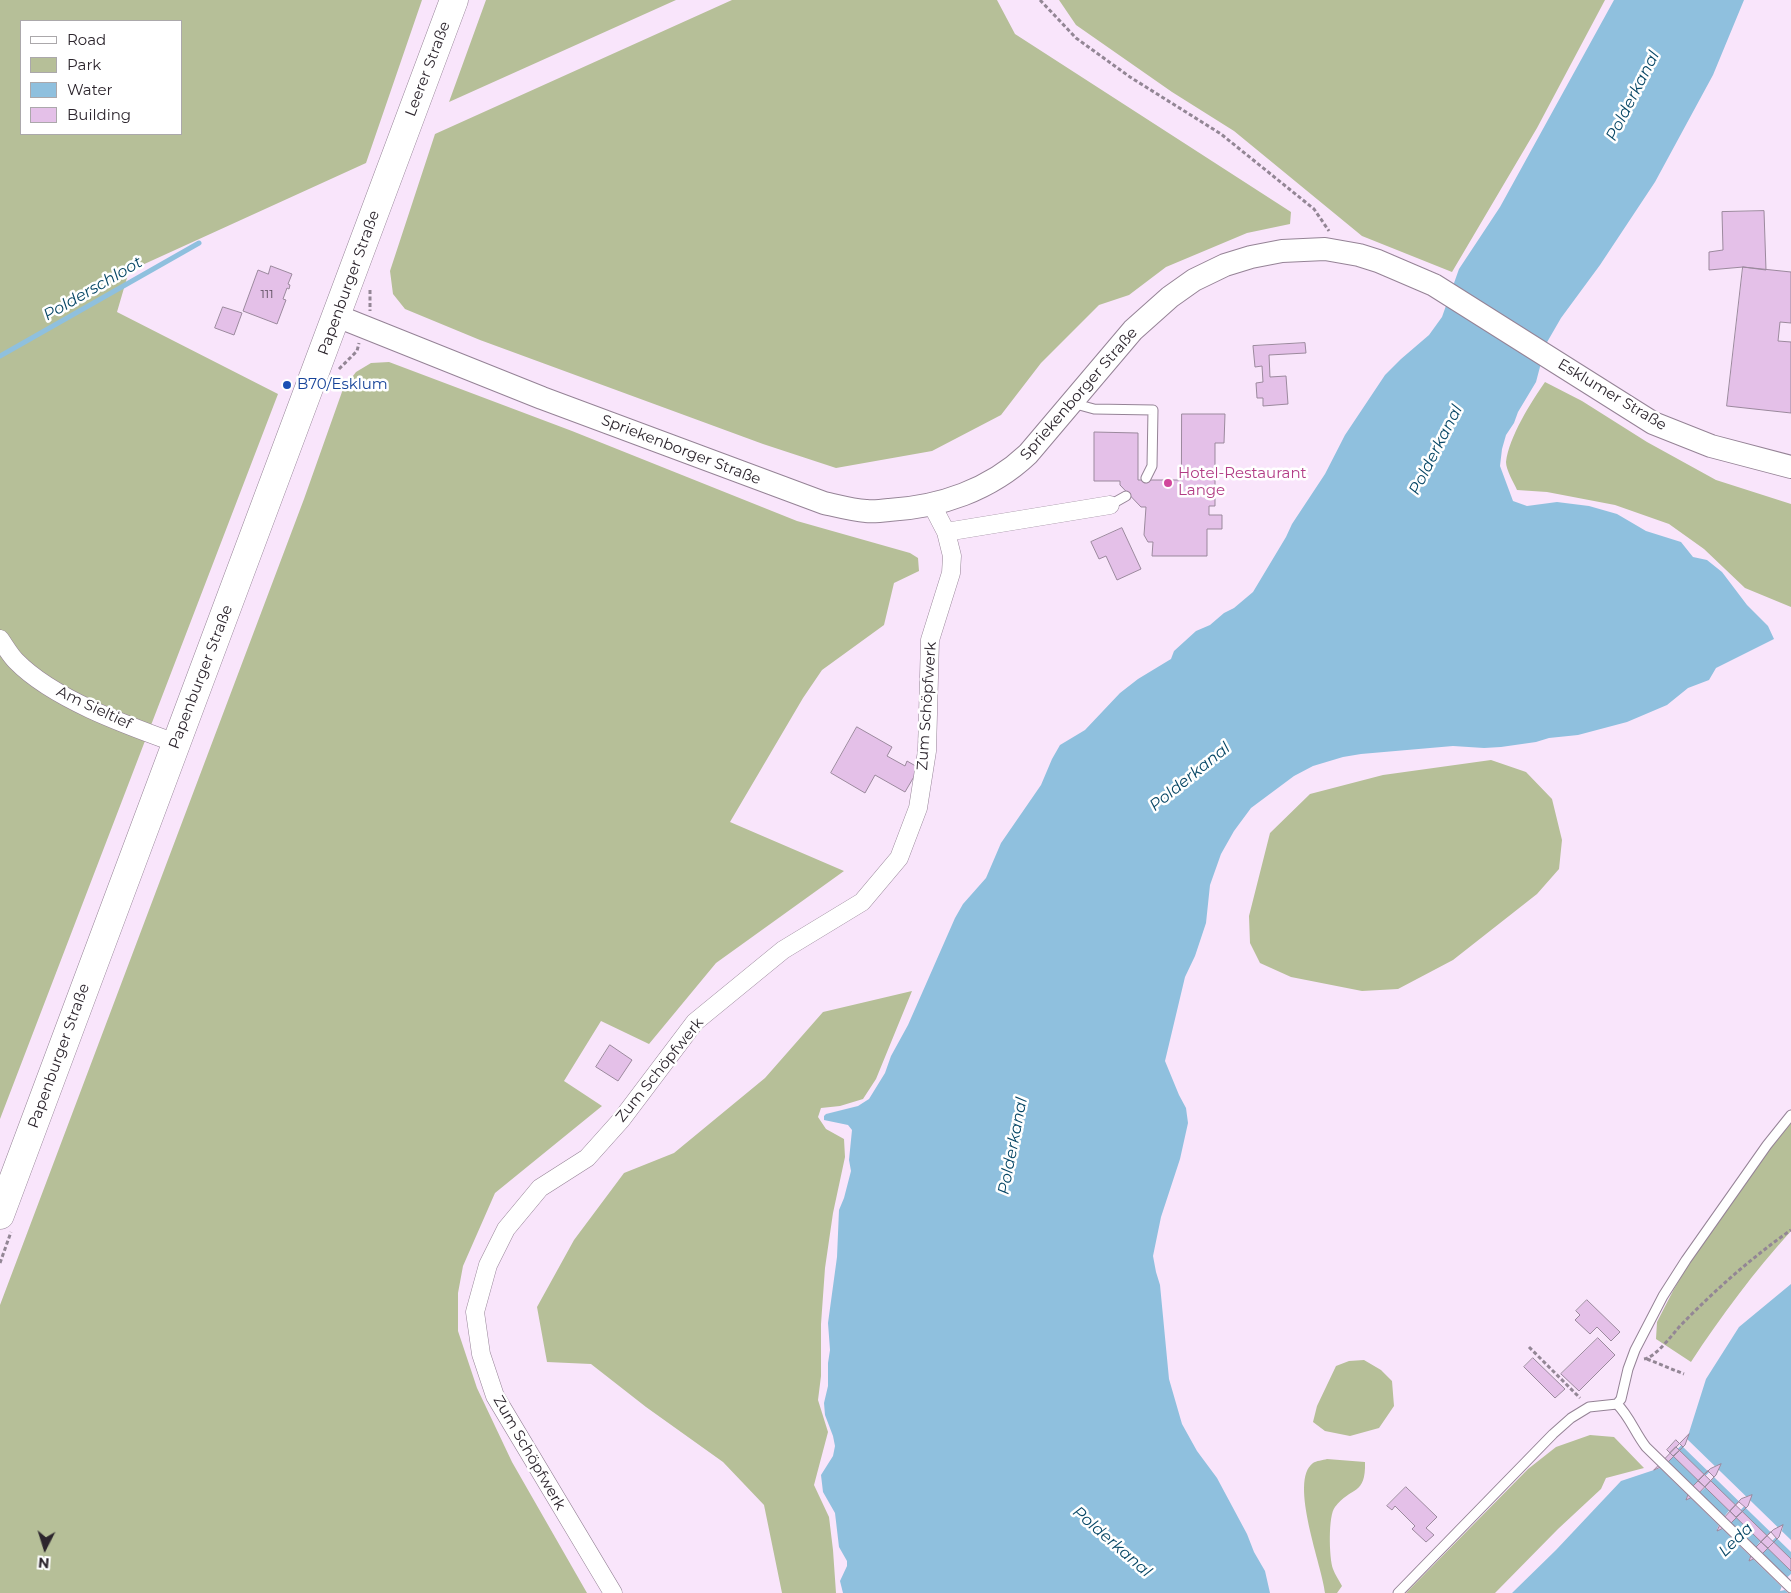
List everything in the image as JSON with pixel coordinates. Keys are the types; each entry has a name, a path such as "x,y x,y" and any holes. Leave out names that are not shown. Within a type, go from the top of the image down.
{"main road":[{"name":"Leerer Straße","path":"402,139 454,0"},
{"name":"Papenburger Straße","path":"0,1215 402,139"}],"street":[{"name":"Spriekenborger Straße","path":"337,316 542,398 824,503 866,512 932,505 969,492 1001,477 1028,454 1133,330 1170,297 1194,280 1225,265 1282,251 1318,249 1343,252 1392,266 1434,285 1552,359"},
{"name":"Esklumer Straße","path":"1552,359 1653,423 1711,446 1791,467"},
{"name":"Zum Schöpfwerk","path":"613,1593 495,1396 481,1354 475,1312 488,1265 506,1229 540,1188 587,1158 621,1120 695,1022 783,950 862,902 899,858 918,808 926,751 930,640 952,573 952,556 946,532 932,505"},
{"path":"946,532 1110,505"},
{"name":"Am Sieltief","path":"0,640 16,661 55,692 176,743"}],"lane":[{"path":"1072,403 1094,409 1153,410 1152,466 1146,478"},
{"path":"1110,505 1126,496"},
{"path":"1398,1593 1553,1434 1589,1407 1617,1404 1621,1399 1632,1357 1645,1328 1663,1296 1767,1144 1791,1115"},
{"path":"1617,1404 1626,1413 1640,1439 1654,1456 1791,1588"}],"path":[{"path":"1040,0 1076,38 1130,77 1221,134 1314,209 1343,252"},
{"path":"1646,1359 1654,1354 1700,1306 1742,1268 1791,1230"},
{"path":"1529,1348 1573,1391"},
{"path":"1632,1357 1646,1359 1684,1374"}],"green space":[{"path":"0,0 422,0 366,163 129,271 117,312 278,394 0,1119"},
{"path":"486,0 676,0 449,102"},
{"path":"732,0 997,0 1015,34 1291,212 1290,224 1247,233 1166,267 1129,295 1099,305 1041,363 1001,415 932,451 836,468 763,444 480,340 405,309 393,294 390,271 435,134"},
{"path":"1059,0 1605,0 1537,128 1452,272 1362,236 1234,131 1172,92 1076,25"},
{"path":"389,362 572,431 797,521 910,553 918,558 919,571 894,583 884,625 822,670 803,698 730,822 844,871 716,963 649,1044 601,1021 564,1081 602,1106 495,1193 463,1266 458,1293 458,1331 477,1388 512,1462 587,1593 0,1593 0,1305 304,499 343,389 356,372 371,363"},
{"path":"1545,382 1582,401 1647,442 1716,480 1791,504 1791,607 1745,588 1704,549 1669,524 1615,505 1547,492 1517,490 1506,465 1508,452 1521,420"},
{"path":"1491,760 1526,772 1552,799 1562,840 1559,869 1537,894 1453,960 1398,989 1362,991 1291,977 1260,963 1250,943 1249,916 1270,833 1310,794 1383,775"},
{"path":"912,991 876,1079 863,1099 840,1106 821,1108 818,1117 826,1129 844,1139 845,1157 833,1213 825,1268 821,1324 821,1376 818,1400 828,1432 814,1485 829,1517 836,1593 782,1593 764,1505 723,1462 646,1407 591,1364 547,1362 537,1307 574,1240 624,1173 674,1153 765,1078 823,1012"},
{"path":"1791,1121 1791,1231 1738,1295 1691,1362 1656,1339 1657,1322 1690,1262 1770,1147"},
{"path":"1364,1360 1381,1370 1392,1381 1394,1406 1379,1428 1350,1436 1325,1431 1313,1422 1317,1406 1336,1366 1349,1361"},
{"path":"1590,1435 1614,1437 1644,1468 1606,1478 1601,1489 1558,1529 1495,1593 1406,1593 1528,1469 1556,1447"},
{"path":"1327,1459 1365,1462 1365,1473 1360,1486 1341,1500 1335,1507 1331,1519 1330,1547 1332,1564 1342,1586 1337,1593 1325,1593 1305,1505 1304,1487 1306,1473 1313,1463"}],"water":[{"name":"Polderkanal","path":"1614,0 1744,0 1713,75 1655,182 1600,265 1561,318 1546,344 1536,382 1506,435 1500,466 1513,501 1527,506 1557,502 1589,506 1617,514 1646,531 1681,542 1693,557 1707,560 1722,572 1747,605 1768,626 1774,639 1716,668 1709,680 1688,688 1667,705 1627,722 1578,735 1549,738 1536,742 1501,747 1453,746 1361,754 1313,766 1294,776 1251,808 1234,831 1221,854 1210,885 1206,923 1195,956 1185,977 1165,1061 1186,1108 1188,1123 1180,1159 1161,1217 1153,1256 1160,1285 1169,1379 1182,1424 1197,1451 1217,1478 1247,1534 1254,1552 1265,1571 1270,1593 843,1593 840,1581 847,1566 847,1561 839,1547 835,1513 823,1492 821,1475 833,1456 835,1446 825,1415 824,1403 828,1386 830,1350 828,1323 837,1257 839,1210 851,1171 849,1160 852,1130 848,1125 824,1120 824,1116 858,1106 869,1099 885,1073 891,1056 908,1025 955,918 963,904 986,878 1001,843 1041,785 1060,745 1085,730 1120,693 1138,679 1171,659 1174,651 1196,631 1210,625 1253,592 1292,524 1325,474 1345,435 1385,375 1429,335 1442,317 1459,269 1500,207"},
{"name":"Leda","path":"1791,1284 1791,1574 1784,1580 1780,1591 1785,1590 1791,1593 1512,1593 1556,1550 1621,1481 1660,1468 1687,1439 1706,1379 1739,1327","holes":["1720,1465 1707,1486 1697,1495 1686,1500 1688,1494 1715,1466","1751,1495 1750,1500 1723,1529 1717,1530 1722,1519 1746,1497","1783,1526 1782,1531 1754,1559 1749,1561 1762,1539"]}],"pier":[{"path":"1687,1432 1689,1434 1686,1438 1791,1540 1791,1552 1681,1445"},
{"path":"1666,1460 1789,1579 1784,1588 1791,1584 1791,1593 1788,1593 1658,1466 1654,1470 1652,1468"}],"building":[{"path":"1764,211 1766,270 1743,267 1709,270 1709,252 1723,250 1722,212"},
{"path":"271,266 292,274 288,284 290,285 289,289 287,288 283,299 286,300 277,324 243,311 258,270 268,274"},
{"path":"1743,267 1791,272 1791,323 1780,322 1778,341 1791,342 1791,413 1727,406"},
{"path":"223,307 242,313 234,335 215,328"},
{"path":"1305,343 1306,353 1269,355 1270,377 1286,376 1288,404 1263,406 1263,398 1257,398 1256,383 1263,382 1262,366 1255,367 1253,346"},
{"name":"Hotel-Restaurant Lange","path":"1182,414 1225,414 1224,443 1215,443 1215,506 1209,506 1209,515 1222,515 1222,529 1207,529 1207,556 1152,556 1153,542 1148,542 1144,535 1146,507 1141,507 1120,485 1120,481 1094,481 1094,432 1138,433 1138,480 1181,480"},
{"path":"1122,528 1141,569 1117,580 1106,556 1099,559 1091,542"},
{"path":"857,727 892,747 887,756 905,766 907,761 919,768 905,792 875,775 865,793 831,773"},
{"path":"610,1045 632,1060 618,1081 596,1067"},
{"path":"1587,1300 1620,1332 1611,1341 1597,1327 1590,1334 1575,1320 1580,1315 1576,1311"},
{"path":"1598,1338 1615,1355 1579,1391 1561,1374"},
{"path":"1533,1358 1565,1389 1555,1398 1524,1367"},
{"path":"1689,1434 1685,1445 1665,1465 1654,1470"},
{"path":"1676,1440 1683,1447 1673,1456 1667,1450"},
{"path":"1676,1447 1791,1559 1791,1571 1670,1453"},
{"path":"1721,1464 1716,1475 1697,1495 1686,1500 1690,1489 1710,1469"},
{"path":"1708,1471 1714,1477 1705,1487 1698,1481"},
{"path":"1406,1487 1437,1517 1426,1528 1434,1535 1426,1542 1412,1529 1415,1526 1395,1506 1392,1510 1387,1506"},
{"path":"1752,1495 1748,1506 1728,1526 1717,1531 1722,1520 1741,1499"},
{"path":"1739,1502 1746,1508 1736,1517 1730,1511"},
{"path":"1783,1525 1779,1537 1760,1556 1749,1561 1753,1550 1773,1530"},
{"path":"1771,1532 1777,1539 1768,1548 1761,1542"}],"waterway":[{"name":"Polderschloot","path":"0,356 199,243"}],"place":[{"name":"B70/Esklum","path":"287,385"},
{"name":"Hotel-Restaurant Lange","path":"1168,483"}]}
